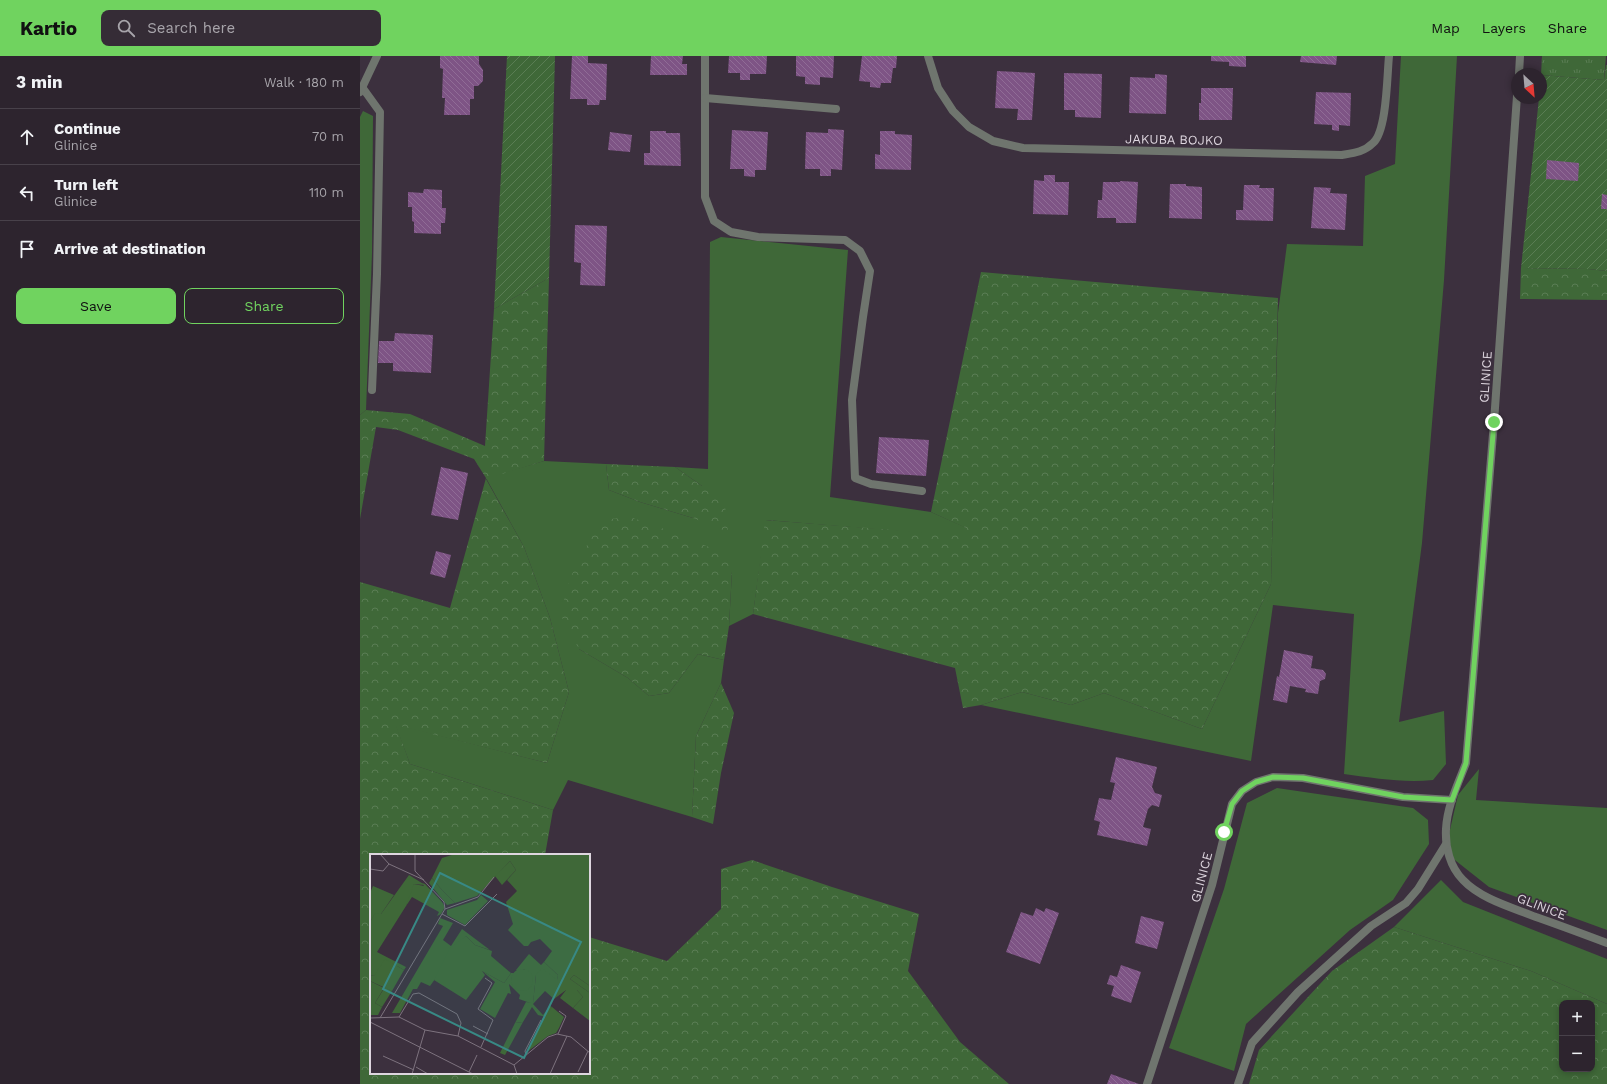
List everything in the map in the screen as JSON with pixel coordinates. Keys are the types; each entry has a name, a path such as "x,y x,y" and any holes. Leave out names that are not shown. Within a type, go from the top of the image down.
{"street":[{"path":"372,390 377,274 380,112 361,90 377,56"},
{"path":"705,56 705,197 714,221 731,232 758,237 845,240 860,251 870,271 852,400 854,478 871,484 922,491"},
{"name":"JAKUBA BOJKO","path":"928,56 938,88 953,111 969,127 993,141 1023,148 1342,155 1360,152 1374,142 1381,129 1389,56"},
{"path":"1519,68 1520,56"},
{"path":"705,98 836,109"},
{"name":"GLINICE","path":"1516,104 1494,422 1466,763 1452,800 1446,828 1446,844 1452,865 1462,879 1475,891 1517,910 1607,943"},
{"name":"GLINICE","path":"1147,1084 1212,885 1232,804 1242,791 1256,782 1273,777 1303,778 1403,797 1452,800"},
{"path":"1238,1084 1252,1043 1298,992 1371,926 1406,904 1418,889 1446,844"}],"green space":[{"path":"507,56 555,56 549,278 494,309"},
{"path":"1401,56 1457,56 1444,280 1422,543 1399,722 1444,711 1446,764 1433,780 1400,780 1344,774 1354,614 1273,605 1251,761 981,705 1022,692 1071,705 1104,693 1202,729 1271,584 1278,313 1287,244 1363,246 1365,176 1395,164"},
{"path":"1542,56 1606,56 1604,80 1547,75 1547,68 1541,68"},
{"path":"1607,65 1607,271 1588,269 1521,268 1538,104 1547,104 1547,75 1604,80"},
{"path":"363,111 373,116 372,253 366,410 360,415 360,117"},
{"path":"721,237 848,250 830,497 931,512 967,528 959,536 766,520 753,614 729,626 732,571 579,649 628,678 649,696 669,693 698,654 724,660 721,683 696,736 692,817 568,780 553,810 410,764 395,724 547,763 569,692 550,618 524,547 486,478 544,461 606,464 609,490 640,502 693,518 702,486 675,467 708,469 710,242"},
{"path":"1521,268 1588,269 1607,271 1607,300 1520,299"},
{"path":"981,272 1278,298 1271,584 1202,729 1104,693 1071,705 1022,692 981,705 963,708 955,668 753,614 765,520 959,535 966,528 931,512"},
{"path":"549,278 544,461 486,479 524,547 550,618 569,692 547,763 396,725 410,764 553,810 545,854 370,854 370,1074 590,1074 590,937 667,961 721,909 721,869 752,860 919,914 908,971 960,1042 1009,1084 360,1084 360,582 450,608 486,478 474,459 398,430 376,427 360,519 360,415 366,410 410,414 485,446 494,309"},
{"path":"606,464 675,467 702,486 725,505 728,532 693,518 640,502 609,490"},
{"path":"630,517 684,536 727,555 732,571 729,626 724,660 698,654 669,693 649,696 628,678 579,649 560,614 570,578 600,520"},
{"path":"721,683 734,713 721,773 713,824 692,817 696,736"},
{"path":"1479,769 1476,800 1607,808 1607,930 1489,887 1451,857 1449,834 1458,795"},
{"path":"1277,788 1413,808 1428,820 1429,844 1393,900 1350,930 1246,1024 1234,1071 1169,1048 1224,889 1247,803"},
{"path":"1441,880 1463,902 1607,959 1607,1004 1531,971 1394,927"},
{"path":"1394,927 1531,971 1607,1004 1607,1084 1249,1084 1259,1050 1332,971"}],"building":[{"path":"440,56 479,56 479,64 483,70 483,81 478,86 474,86 474,99 470,99 470,115 444,115 445,98 442,98 443,69 440,68"},
{"path":"572,56 588,56 588,63 607,64 606,100 600,100 599,105 587,105 587,99 570,99"},
{"path":"651,56 683,56 682,64 687,64 687,75 650,75"},
{"path":"729,56 767,56 766,74 750,74 750,80 740,80 740,73 728,73"},
{"path":"796,56 834,56 833,78 820,77 820,85 805,84 805,77 796,76"},
{"path":"862,56 897,56 896,68 893,68 891,83 881,83 880,88 870,87 870,82 859,81"},
{"path":"1211,56 1246,56 1246,67 1229,66 1229,62 1211,61"},
{"path":"1301,56 1337,56 1336,65 1300,62"},
{"path":"997,71 1035,73 1032,120 1017,120 1018,109 995,108"},
{"path":"1064,73 1102,74 1101,118 1075,117 1075,110 1064,110"},
{"path":"1155,74 1167,75 1166,114 1129,113 1130,77 1155,78"},
{"path":"1201,88 1233,88 1232,120 1199,120"},
{"path":"1316,92 1351,93 1350,126 1339,125 1339,131 1332,130 1332,125 1314,124"},
{"path":"828,129 844,130 842,170 831,169 831,176 820,176 820,169 805,169 806,132 828,133"},
{"path":"732,130 768,132 766,170 755,170 755,177 744,176 744,169 730,169"},
{"path":"650,131 680,133 681,166 644,165 644,153 650,153"},
{"path":"880,131 895,131 895,134 912,135 911,170 875,169 875,154 880,155"},
{"path":"610,132 632,135 630,152 608,150"},
{"path":"1547,160 1579,163 1578,181 1546,179"},
{"path":"1044,175 1055,175 1055,182 1069,182 1068,215 1033,214 1034,180 1044,181"},
{"path":"1103,182 1138,182 1136,223 1116,223 1116,218 1097,218 1098,200 1102,200"},
{"path":"1170,184 1186,184 1186,186 1202,187 1202,219 1169,218"},
{"path":"1244,185 1260,185 1259,188 1274,188 1273,221 1236,220 1236,210 1243,210"},
{"path":"1314,187 1331,188 1330,193 1347,194 1345,230 1311,228"},
{"path":"424,189 442,190 442,208 446,208 445,223 441,223 441,234 414,233 412,207 408,207 408,192 423,193"},
{"path":"1602,194 1607,195 1607,209 1601,209"},
{"path":"575,225 607,226 605,286 580,285 581,263 574,262"},
{"path":"395,333 433,335 431,373 393,371 393,363 378,363 379,341 394,341"},
{"path":"879,437 929,440 926,476 876,473"},
{"path":"441,467 468,473 458,520 431,515"},
{"path":"436,551 451,555 445,578 430,574"},
{"path":"1284,650 1313,656 1311,668 1323,670 1326,674 1325,679 1320,681 1318,694 1305,692 1306,689 1290,686 1287,703 1273,700 1277,676 1279,677"},
{"path":"1116,757 1157,767 1152,787 1155,793 1162,795 1159,807 1152,805 1148,809 1143,827 1151,829 1147,846 1097,835 1100,822 1094,820 1099,798 1111,800 1115,783 1110,782"},
{"path":"1036,908 1044,912 1046,908 1059,913 1040,964 1006,952 1021,912 1033,916"},
{"path":"1141,916 1164,922 1157,949 1135,943"},
{"path":"1121,965 1141,972 1131,1003 1111,996 1114,986 1107,984 1110,975 1117,977"},
{"path":"1111,1074 1139,1084 1107,1084"}],"route":[{"path":"1224,832 1232,804 1242,791 1256,782 1273,777 1303,778 1403,797 1452,800 1466,763 1494,422"}]}
